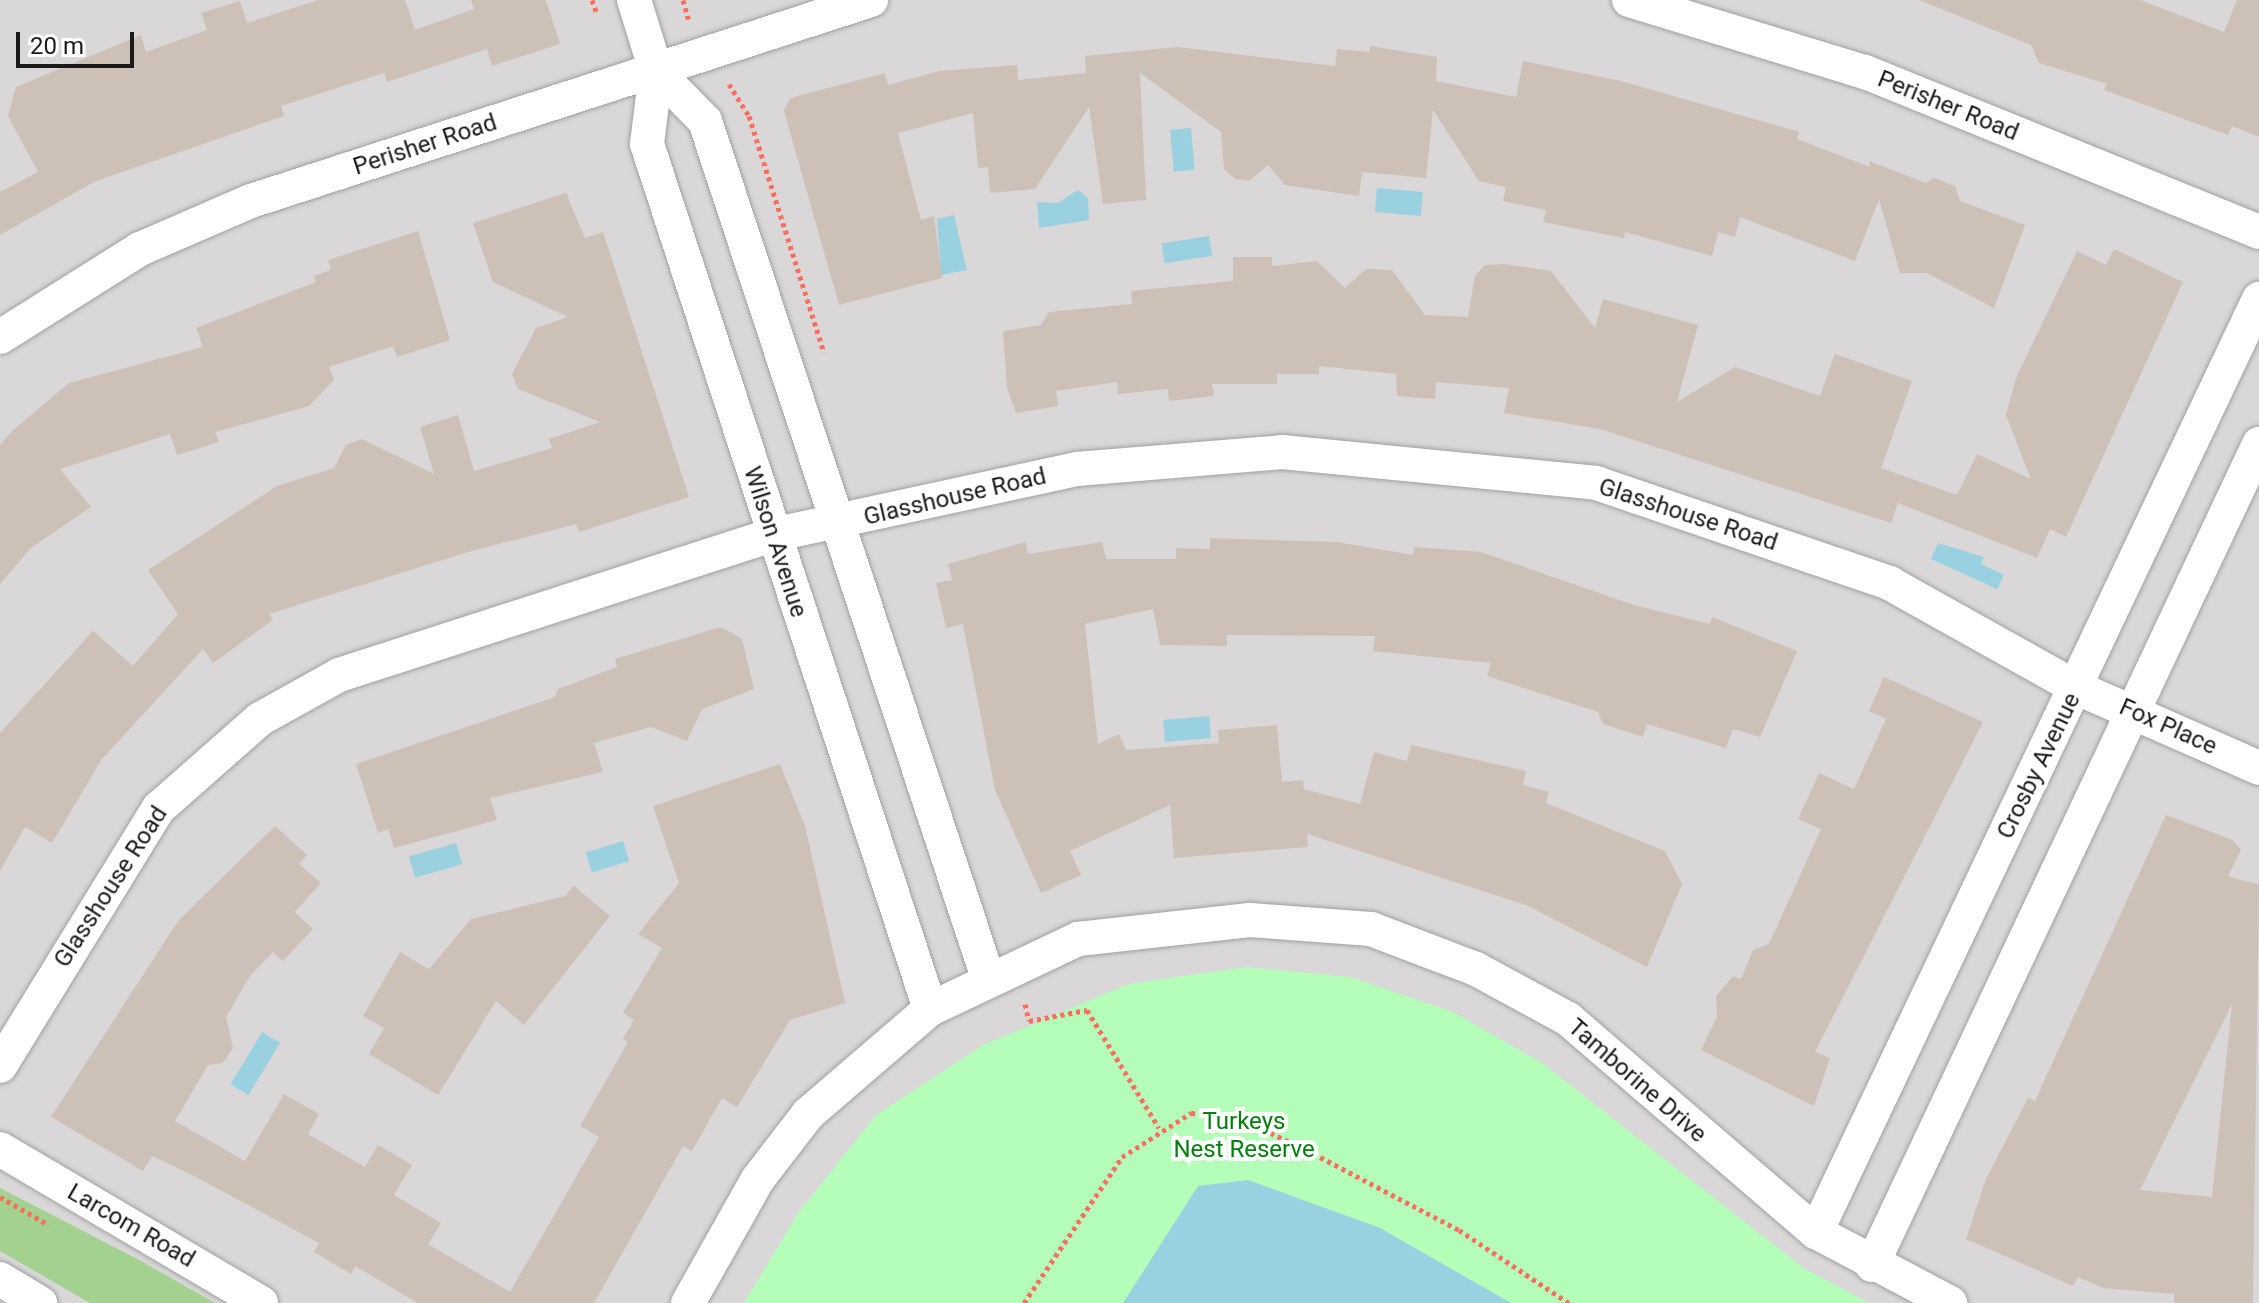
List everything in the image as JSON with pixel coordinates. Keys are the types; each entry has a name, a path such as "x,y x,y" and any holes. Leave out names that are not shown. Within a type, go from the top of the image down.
{"street":[{"name":"Wilson Avenue","path":"634,0 656,71 647,144 772,535 930,1009"},
{"name":"Perisher Road","path":"0,337 140,249 251,201 871,0"},
{"name":"Perisher Road","path":"1629,0 1865,72 2259,232"},
{"name":"Wilson Avenue","path":"656,71 705,121 988,978"},
{"name":"Crosby Avenue","path":"1816,1232 2077,688 2259,299"},
{"path":"1872,1265 2259,444"},
{"name":"Glasshouse Road","path":"0,1066 159,808 260,719 339,675 772,535 837,524 1077,469 1282,452 1596,483 1889,583 2077,688"},
{"name":"Fox Place","path":"2077,688 2259,768"},
{"name":"Tamborine Drive","path":"688,1303 758,1179 808,1114 930,1009 988,978 1078,939 1151,926 1250,920 1371,929 1476,969 1568,1019 1816,1232 1872,1265 1950,1303"},
{"name":"Larcom Road","path":"0,1149 261,1303"},
{"path":"0,1279 40,1303"}],"path":[{"path":"1027,1012 1029,1021 1087,1010 1159,1128"},
{"path":"1024,1303 1122,1157 1159,1128 1191,1113 1234,1116 1459,1230 1569,1303"}],"shaded area":[{"path":"0,0 2259,0 2259,1303 0,1303"}],"green space":[{"name":"Turkeys Nest Reserve","path":"1246,967 1351,977 1453,1012 1542,1063 1805,1269 1869,1303 744,1303 798,1213 876,1115 983,1045 1129,984"},
{"path":"0,1188 215,1303 90,1303 0,1251"}],"water":[{"path":"1191,128 1195,170 1174,172 1170,130"},
{"path":"1377,188 1423,192 1421,216 1375,212"},
{"path":"1078,190 1088,198 1089,220 1039,228 1037,202 1058,203"},
{"path":"954,215 967,270 941,275 937,219"},
{"path":"1209,236 1212,256 1165,263 1162,244"},
{"path":"1938,543 1984,557 1981,564 2004,575 1997,589 1931,559"},
{"path":"1209,716 1211,738 1165,742 1163,720"},
{"path":"623,841 629,861 592,872 586,852"},
{"path":"456,843 462,864 415,878 409,857"},
{"path":"262,1032 280,1043 249,1095 231,1084"},
{"path":"1248,1180 1380,1228 1511,1303 1123,1303 1198,1186"}],"building":[{"path":"318,0 405,0 415,30 474,9 471,0 546,0 560,44 492,66 487,49 387,82 384,73 281,106 284,116 96,181 0,235 0,192 38,172 8,116 16,87 141,35 146,52 207,30 201,13 240,1 247,23"},
{"path":"1919,0 2140,0 2224,32 2237,0 2259,0 2259,137 2232,126 2228,135 2104,90 2107,84 2039,63 2031,45"},
{"path":"1370,46 1437,57 1436,81 1516,97 1523,61 1621,81 1799,132 1797,139 1870,167 1869,161 1926,183 1934,178 1955,186 1960,201 2025,225 1994,308 1927,273 1900,273 1879,199 1855,261 1740,217 1735,237 1718,232 1712,256 1625,232 1624,238 1543,222 1546,210 1503,201 1506,187 1479,181 1433,110 1426,178 1362,172 1359,196 1285,185 1268,165 1249,181 1235,179 1224,169 1221,132 1140,73 1146,200 1103,204 1089,107 1035,189 990,193 988,167 978,168 973,113 898,133 921,220 934,216 942,278 839,305 784,111 790,98 885,73 888,85 939,71 1017,65 1018,80 1086,73 1085,56 1178,47 1335,66 1337,49 1369,52"},
{"path":"566,193 585,238 603,232 689,497 579,532 576,524 468,552 269,614 273,620 213,663 203,649 102,759 52,843 25,827 0,871 0,733 93,631 133,666 178,614 148,570 277,486 334,468 346,445 362,439 434,474 420,427 458,415 474,471 552,448 549,439 600,422 518,389 512,374 536,328 568,317 493,282 473,223"},
{"path":"418,231 450,340 397,357 393,346 329,367 334,380 309,406 215,432 219,442 177,455 170,434 60,469 91,507 31,548 0,584 0,445 12,431 69,383 203,347 196,328 316,282 314,276 331,270 328,260"},
{"path":"2114,249 2183,282 2066,537 2050,529 2037,558 1898,503 1891,523 1600,429 1504,413 1509,388 1436,382 1435,399 1397,396 1396,374 1319,366 1319,374 1277,374 1277,384 1212,384 1214,396 1169,401 1168,389 1118,394 1117,382 1056,391 1058,406 1016,413 1007,388 1003,331 1041,325 1049,312 1132,304 1131,291 1233,281 1233,257 1272,257 1272,266 1317,261 1345,288 1366,269 1392,270 1425,315 1468,317 1475,276 1485,265 1505,264 1551,271 1595,328 1603,299 1698,325 1677,402 1735,367 1820,396 1835,354 1912,381 1881,468 1957,495 1977,454 2031,479 2006,415 2016,378 2077,251 2106,265"},
{"path":"1210,538 1337,542 1413,555 1414,547 1481,552 1634,605 1710,624 1712,617 1797,651 1760,737 1733,729 1726,748 1647,724 1643,737 1603,724 1598,712 1487,676 1491,663 1373,651 1375,636 1227,635 1227,646 1160,645 1153,609 1085,624 1098,744 1119,734 1126,750 1219,743 1218,730 1277,725 1282,782 1303,780 1304,789 1360,804 1374,752 1407,761 1411,745 1526,771 1523,785 1549,792 1546,803 1665,851 1682,884 1647,967 1526,905 1307,834 1308,847 1174,858 1170,805 1070,851 1081,875 1041,893 995,790 963,624 946,628 936,583 952,580 948,564 1026,542 1028,554 1102,542 1106,559 1176,559 1176,548 1210,549"},
{"path":"721,627 742,639 754,689 702,709 687,741 651,727 594,743 603,772 490,798 497,820 394,848 388,829 378,833 356,764 555,697 558,689 617,667 615,659"},
{"path":"1884,677 1983,722 1815,1052 1830,1058 1814,1106 1701,1050 1717,1017 1716,996 1733,976 1741,979 1753,950 1769,944 1821,829 1798,819 1819,773 1854,789 1886,719 1869,711"},
{"path":"780,764 805,826 845,1003 790,1020 737,1107 722,1098 692,1151 683,1146 594,1303 418,1303 355,1266 351,1274 314,1252 319,1243 190,1174 152,1156 143,1171 51,1117 178,921 275,826 307,855 299,864 321,883 295,912 313,929 283,961 273,952 250,976 226,1017 233,1048 223,1063 208,1065 175,1121 245,1161 284,1094 319,1114 308,1134 365,1167 378,1145 412,1165 394,1195 441,1223 428,1244 510,1292 599,1137 580,1126 628,1042 623,1039 634,1020 623,1013 662,948 638,934 679,883 653,806"},
{"path":"2166,815 2233,840 2241,850 2228,876 2259,885 2253,1303 2174,1303 2174,1294 2103,1288 2078,1277 2073,1286 1966,1239 1986,1179 2028,1098 2035,1101","holes":["2232,1004 2212,1197 2140,1190"]},
{"path":"574,886 610,916 524,1025 496,1001 438,1095 369,1054 384,1028 363,1016 400,952 429,969 471,919 565,896"}]}
